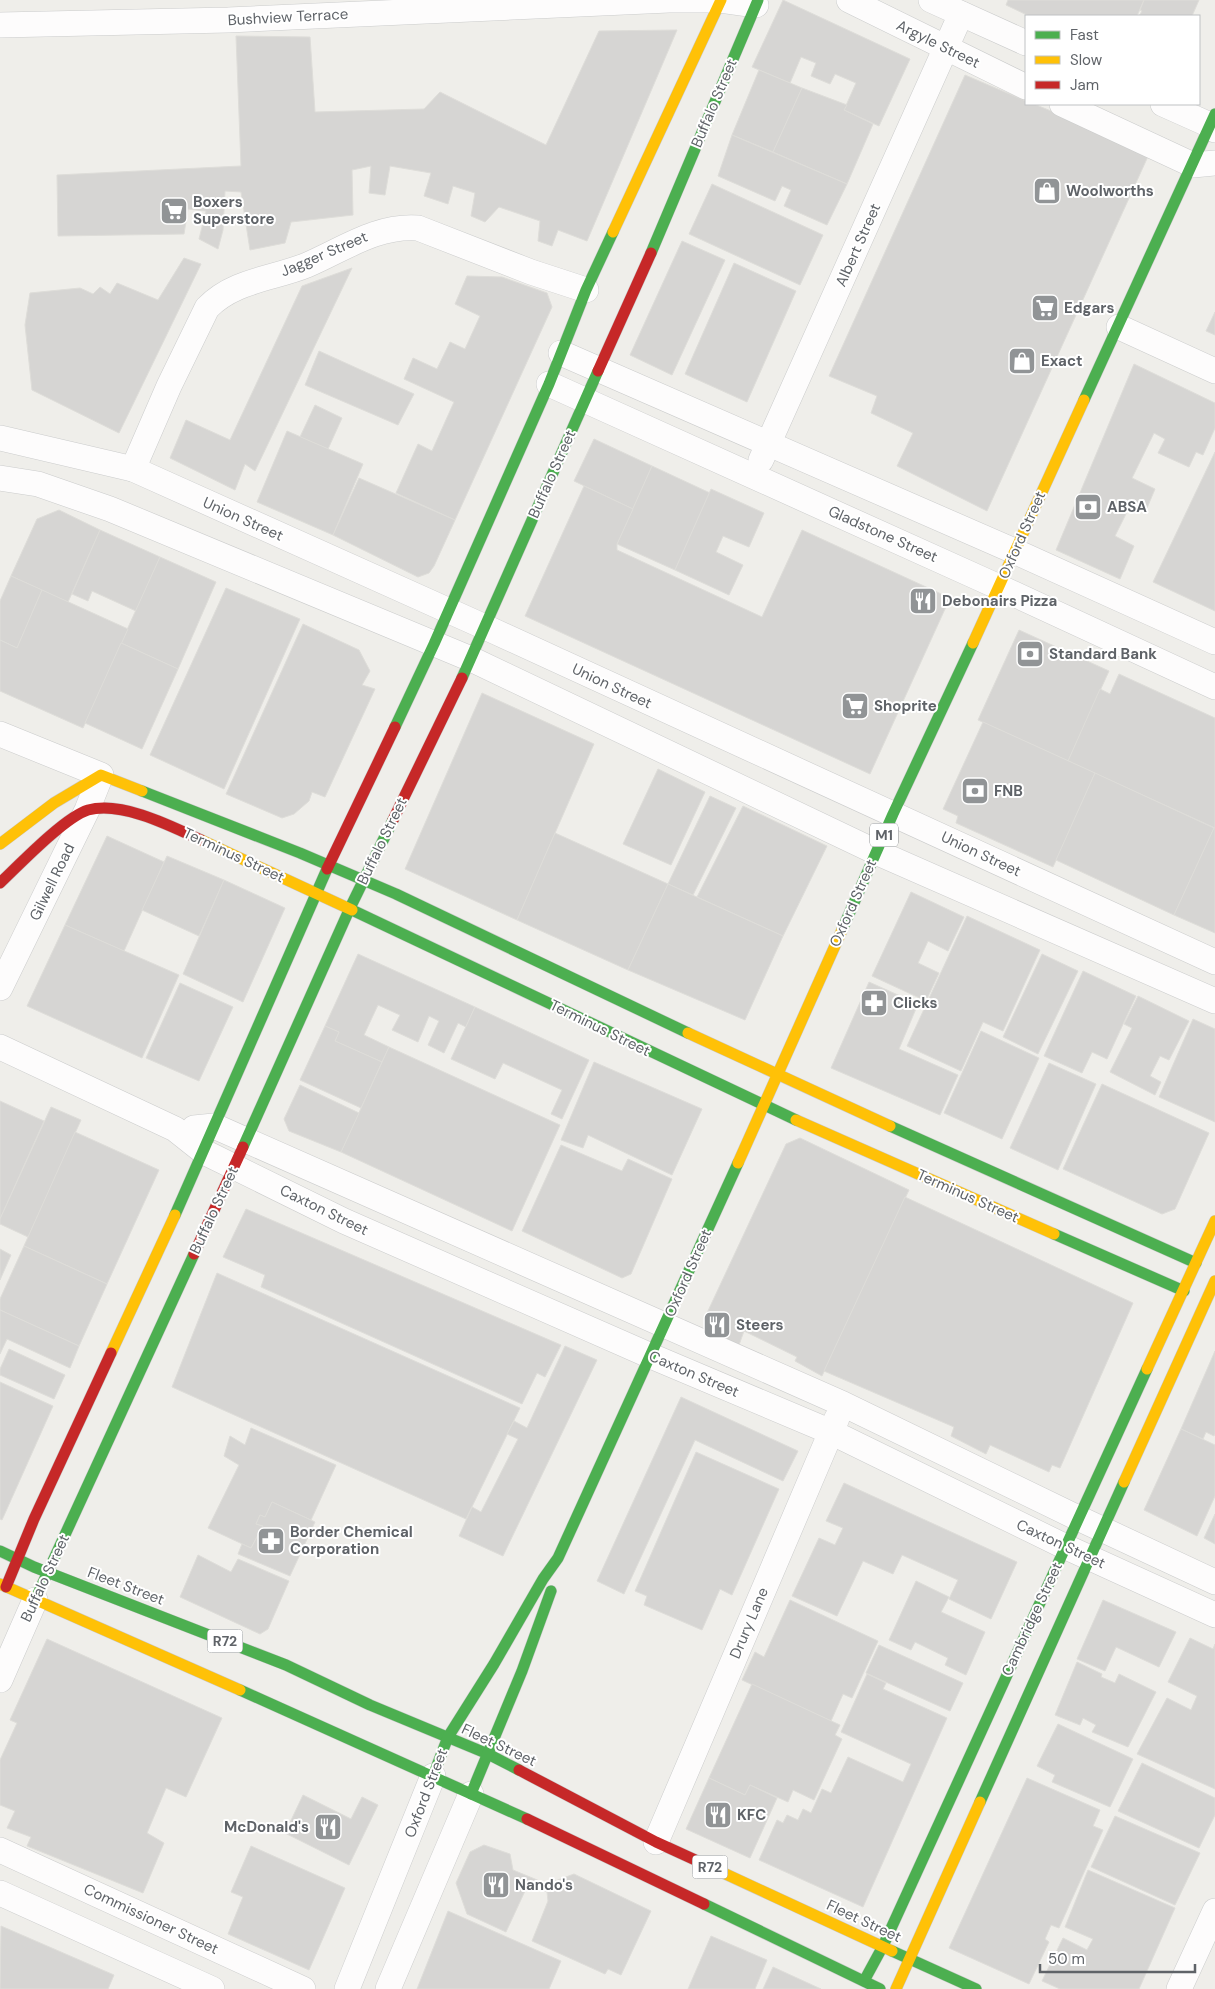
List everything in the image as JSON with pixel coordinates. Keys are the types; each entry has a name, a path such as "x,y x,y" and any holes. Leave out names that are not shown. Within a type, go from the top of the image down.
{"main road":[{"path":"2,1591 204,1152 328,866 434,644 549,384 586,290 720,0"},
{"name":"Buffalo Street","path":"35,1600 350,908 471,659 585,399 600,369 757,3"},
{"name":"Oxford Street","path":"433,1776 448,1738 494,1664 543,1579 558,1558 778,1076 893,814 1014,551 1119,327 1204,164 1213,123"},
{"path":"0,844 54,804 101,775"},
{"name":"Terminus Street","path":"101,775 300,853 405,898 778,1076 1206,1267"},
{"path":"0,883 57,831 87,810"},
{"name":"Terminus Street","path":"87,810 123,812 144,816 171,826 350,908 764,1106 1184,1291"},
{"name":"Cambridge Street","path":"869,1986 883,1946 1078,1518 1184,1291 1206,1267 1215,1221"},
{"name":"Cambridge Street","path":"896,1989 1090,1558 1212,1296"},
{"name":"Fleet Street","path":"0,1551 286,1665 370,1705 488,1754 656,1842 976,1989"},
{"name":"Oxford Street","path":"471,1794 554,1584 558,1558"},
{"name":"R72","path":"2,1591 35,1600 433,1776 615,1860 869,1986"}],"street":[{"name":"Bushview Terrace","path":"0,25 228,20 418,5 669,0 720,0 757,3"},
{"name":"Argyle Street","path":"850,0 1025,87"},
{"path":"931,0 1025,43"},
{"name":"Albert Street","path":"754,476 961,14"},
{"path":"1064,105 1204,164"},
{"path":"1166,105 1213,123"},
{"name":"Jagger Street","path":"133,469 168,386 207,308 216,298 240,285 307,265 372,234 404,227 418,228 531,272 586,290"},
{"path":"1119,327 1215,370"},
{"path":"561,353 1014,551 1215,642"},
{"name":"Gladstone Street","path":"549,384 999,587 1215,687"},
{"name":"Union Street","path":"0,438 133,469 485,627 1215,962"},
{"path":"0,478 38,484 110,509 471,659 876,852 1215,1001"},
{"name":"Terminus Street","path":"0,734 101,775"},
{"name":"Gilwell Road","path":"1,981 87,810 101,775"},
{"name":"Caxton Street","path":"0,1047 176,1129 204,1152 344,1221 651,1356 831,1432 1066,1547 1215,1615"},
{"name":"Caxton Street","path":"176,1129 214,1126 843,1404 1215,1582"},
{"name":"Terminus Street","path":"1184,1291 1212,1296"},
{"name":"Drury Lane","path":"656,1842 843,1404"},
{"name":"Buffalo Street","path":"0,1680 35,1600"},
{"name":"Oxford Street","path":"347,1989 433,1776"},
{"name":"Oxford Street","path":"388,1989 471,1794"},
{"name":"Commissioner Street","path":"0,1850 303,1989"},
{"path":"0,1893 212,1989"},
{"path":"1179,1989 1215,1910"}],"building":[{"path":"783,0 910,59 879,126 844,110 856,83 835,74 830,84 811,76 816,63 801,57 790,83 752,67"},
{"path":"1008,0 1144,0 1137,15 1027,15 1006,5"},
{"path":"1144,0 1199,0 1192,15 1140,15 1142,11 1140,10"},
{"path":"677,30 587,241 558,230 552,246 538,241 540,221 499,207 485,222 471,216 475,193 453,186 448,204 424,196 431,173 390,166 385,195 369,193 371,166 352,170 353,215 291,222 285,243 250,250 241,192 225,191 223,230 218,249 199,239 206,211 188,209 184,234 58,236 57,175 241,166 236,36 310,37 315,112 424,109 440,92 546,145 599,31"},
{"path":"759,70 802,88 773,152 732,135"},
{"path":"965,75 1025,101 1025,105 1036,105 1150,152 987,511 897,466 913,433 871,413 877,396 829,376"},
{"path":"802,88 847,105 844,110 873,124 847,184 773,152"},
{"path":"732,135 847,184 827,225 784,206 791,190 782,186 775,201 718,176"},
{"path":"712,184 823,235 800,285 689,234"},
{"path":"682,241 725,260 672,375 630,355"},
{"path":"184,258 201,264 119,433 32,390 25,325 30,293 80,288 93,294 100,287 110,294 117,283 158,300"},
{"path":"734,263 796,291 747,402 685,374"},
{"path":"352,268 255,471 245,464 235,490 170,458 186,420 230,440 302,286"},
{"path":"467,276 502,277 547,293 552,307 455,520 396,493 418,444 432,451 454,402 404,379 413,358 437,369 450,342 465,349 480,316 455,304"},
{"path":"1215,312 1215,335 1206,331"},
{"path":"319,351 414,394 398,425 305,385"},
{"path":"1134,364 1215,403 1215,428 1203,455 1196,452 1189,467 1158,453 1165,439 1154,433 1132,478 1155,489 1147,508 1133,500 1115,536 1134,546 1120,579 1056,550"},
{"path":"315,405 342,418 328,449 300,437"},
{"path":"287,431 363,464 333,535 257,502"},
{"path":"594,439 652,466 633,509 574,481"},
{"path":"1215,452 1215,611 1153,582"},
{"path":"652,466 710,493 675,570 617,544"},
{"path":"359,478 455,520 429,573 418,577 333,535"},
{"path":"584,486 633,509 617,544 617,550 762,617 802,530 950,598 870,774 525,616"},
{"path":"711,489 764,513 749,547 723,536 716,552 743,565 729,595 675,570"},
{"path":"59,510 100,530 68,602 11,576 37,519"},
{"path":"100,530 160,557 136,611 92,591 88,601 72,594"},
{"path":"160,557 216,582 178,669 121,643"},
{"path":"11,576 42,590 17,648 0,640 0,601"},
{"path":"226,588 300,619 224,789 150,755"},
{"path":"42,590 128,629 83,728 0,691 0,640 17,648"},
{"path":"303,624 359,650 370,671 362,685 375,689 325,797 312,792 309,801 294,814 282,818 226,794"},
{"path":"1019,630 1109,671 1068,761 978,720"},
{"path":"121,643 178,669 142,749 85,723"},
{"path":"1119,674 1215,718 1215,828 1068,761 1100,689 1110,694"},
{"path":"482,693 594,744 517,920 405,869"},
{"path":"983,722 1095,773 1053,867 956,823 958,816 943,809"},
{"path":"658,769 705,792 671,865 623,844"},
{"path":"1095,773 1214,828 1174,915 1056,860"},
{"path":"710,796 736,808 693,895 668,884"},
{"path":"743,806 827,846 783,936 697,897"},
{"path":"1215,828 1215,933 1174,915"},
{"path":"555,833 668,884 628,970 517,920"},
{"path":"107,836 164,862 124,951 65,925"},
{"path":"167,856 224,880 199,936 142,910"},
{"path":"224,880 285,908 243,1002 183,974"},
{"path":"668,884 783,936 745,1020 628,970"},
{"path":"911,892 964,917 948,951 928,941 918,963 939,973 926,1001 872,976"},
{"path":"967,916 1040,950 1003,1031 983,1022 961,1071 907,1046"},
{"path":"65,925 179,975 142,1058 27,1006"},
{"path":"358,954 475,1007 466,1027 458,1023 444,1053 428,1045 439,1021 429,1016 418,1042 392,1030 400,1015 378,1005 364,1035 389,1047 382,1062 335,1041 339,1032 325,1026"},
{"path":"1042,954 1078,971 1038,1054 1003,1037"},
{"path":"1083,971 1136,996 1107,1059 1092,1052 1082,1073 1044,1056"},
{"path":"869,982 918,1004 899,1049 958,1075 940,1115 831,1068"},
{"path":"180,983 233,1007 199,1081 146,1058"},
{"path":"1138,996 1189,1021 1169,1060 1160,1056 1150,1076 1161,1082 1155,1095 1110,1072 1132,1028 1124,1024"},
{"path":"475,1007 589,1060 562,1119 551,1114 562,1090 503,1063 495,1079 451,1059"},
{"path":"1193,1019 1215,1029 1215,1122 1159,1097"},
{"path":"325,1026 339,1032 335,1041 382,1062 361,1108 300,1080"},
{"path":"981,1031 1039,1058 1002,1139 944,1113"},
{"path":"389,1047 560,1125 512,1231 341,1152"},
{"path":"594,1062 702,1109 672,1175 588,1135 583,1148 561,1140"},
{"path":"1049,1063 1096,1084 1058,1170 1010,1148"},
{"path":"1102,1084 1209,1133 1175,1209 1162,1214 1063,1169"},
{"path":"300,1085 359,1113 341,1152 289,1131 284,1119"},
{"path":"0,1101 44,1121 0,1219"},
{"path":"51,1107 81,1120 28,1237 0,1224 0,1219"},
{"path":"75,1132 159,1170 107,1284 24,1246"},
{"path":"800,1138 909,1190 822,1376 795,1361 797,1357 744,1331 739,1345 708,1330 707,1313 786,1144"},
{"path":"561,1145 622,1171 628,1159 672,1179 631,1274 622,1278 522,1231"},
{"path":"905,1197 1133,1303 1060,1468 1052,1465 1049,1472 990,1445 986,1454 951,1436 954,1427 824,1371"},
{"path":"246,1209 561,1345 545,1377 537,1373 522,1404 261,1287 265,1275 223,1257"},
{"path":"24,1246 107,1284 79,1346 0,1310 0,1299"},
{"path":"0,1249 11,1255 0,1280"},
{"path":"217,1273 520,1408 466,1519 172,1387"},
{"path":"0,1310 79,1346 70,1368 7,1339 0,1354"},
{"path":"565,1346 597,1360 503,1556 459,1536 472,1507 481,1512 518,1439 507,1434 514,1421 527,1428"},
{"path":"9,1349 65,1375 54,1399 0,1375 0,1369"},
{"path":"1215,1351 1215,1434 1214,1436 1206,1432 1203,1439 1181,1429"},
{"path":"0,1382 53,1406 2,1520 0,1519"},
{"path":"681,1397 798,1451 783,1481 695,1440 624,1594 597,1581"},
{"path":"251,1428 336,1465 311,1520 272,1502 265,1517 260,1515 256,1524 263,1526 251,1548 208,1528 239,1465 224,1456 230,1436 245,1445"},
{"path":"1181,1429 1215,1445 1215,1496 1197,1536 1144,1510"},
{"path":"696,1452 779,1489 732,1595 720,1589 702,1630 644,1605 647,1596 635,1591"},
{"path":"844,1483 1017,1562 991,1619 949,1599 958,1580 902,1555 893,1574 863,1561 837,1616 792,1596 819,1538 835,1545 843,1528 826,1521"},
{"path":"272,1502 315,1522 290,1576 238,1554 242,1544 251,1548 263,1526 256,1524 260,1515 265,1517"},
{"path":"1215,1514 1215,1544 1204,1538"},
{"path":"198,1555 231,1572 238,1559 289,1581 268,1629 260,1634 180,1597"},
{"path":"916,1581 949,1597 941,1612 985,1632 966,1675 945,1665 948,1658 915,1642 911,1650 889,1640"},
{"path":"790,1600 878,1641 852,1698 843,1694 831,1721 742,1680 755,1652 764,1657"},
{"path":"1103,1600 1176,1632 1159,1667 1116,1647 1105,1671 1077,1659"},
{"path":"1190,1638 1213,1649 1215,1644 1215,1789 1137,1754 1167,1698 1191,1710 1197,1696 1168,1682"},
{"path":"47,1639 222,1718 186,1797 166,1788 147,1833 164,1843 143,1893 27,1846 31,1837 7,1828 15,1811 0,1805 0,1760 17,1723 10,1720"},
{"path":"879,1645 963,1683 950,1711 866,1673"},
{"path":"1077,1662 1102,1674 1101,1677 1115,1683 1119,1674 1156,1692 1128,1747 1092,1732 1096,1725 1083,1718 1080,1725 1055,1715"},
{"path":"867,1674 886,1683 883,1689 947,1718 863,1907 759,1860 777,1820 783,1823 787,1815 798,1820 803,1809 811,1813 822,1789 831,1793 848,1757 903,1782 911,1764 841,1732"},
{"path":"752,1684 840,1725 835,1735 842,1739 814,1800 793,1790 788,1802 750,1785 745,1795 709,1778"},
{"path":"1058,1724 1133,1759 1110,1807 1052,1782 1055,1775 1037,1766"},
{"path":"1142,1763 1215,1798 1215,1815 1199,1848 1118,1811"},
{"path":"709,1778 745,1795 750,1785 777,1798 750,1858 686,1829"},
{"path":"1027,1778 1100,1810 1093,1826 1103,1830 1059,1928 1051,1925 1045,1939 1049,1942 1029,1984 949,1948"},
{"path":"303,1795 351,1819 362,1797 378,1805 349,1865 285,1833"},
{"path":"1115,1816 1200,1853 1175,1905 1091,1867"},
{"path":"484,1845 510,1854 513,1870 547,1884 574,1874 651,1911 621,1975 608,1969 605,1974 532,1941 548,1901 547,1892 532,1886 525,1891 506,1932 467,1914 456,1883 470,1852"},
{"path":"251,1846 345,1888 309,1970 228,1934 243,1897 231,1892"},
{"path":"1088,1870 1175,1908 1139,1989 1060,1989 1042,1981 1063,1938 1087,1950 1093,1939 1065,1927"},
{"path":"448,1911 561,1961 549,1989 417,1989"},
{"path":"1,1926 114,1975 108,1989 0,1989"},
{"path":"711,1936 767,1960 755,1989 688,1989"},
{"path":"773,1967 821,1989 763,1989"}],"traffic: fast":[{"path":"651,253 758,0"},
{"path":"1084,400 1215,114"},
{"path":"395,727 434,644 549,384 586,290 613,232"},
{"path":"462,678 598,371"},
{"path":"842,930 893,814 973,643"},
{"path":"142,791 300,853 396,894 688,1033"},
{"path":"243,1147 350,908 393,820"},
{"path":"175,1215 327,869"},
{"path":"352,910 796,1120"},
{"path":"890,1126 1196,1263"},
{"path":"433,1776 448,1737 494,1664 543,1579 558,1558 738,1163"},
{"path":"1054,1234 1184,1291"},
{"path":"35,1600 194,1254"},
{"path":"864,1981 883,1946 1147,1369"},
{"path":"980,1802 1124,1482"},
{"path":"0,1551 34,1567 286,1665 370,1705 488,1754 519,1770"},
{"path":"471,1794 522,1671 551,1591"},
{"path":"240,1690 527,1819"},
{"path":"704,1904 880,1989"},
{"path":"892,1951 976,1989"}],"traffic: slow":[{"path":"613,232 721,0"},
{"path":"973,643 1084,400"},
{"path":"0,844 54,803 101,775 142,791"},
{"path":"201,840 352,910"},
{"path":"738,1163 842,930"},
{"path":"688,1033 890,1126"},
{"path":"796,1120 1054,1234"},
{"path":"111,1353 175,1215"},
{"path":"1147,1369 1215,1221"},
{"path":"1124,1482 1215,1281"},
{"path":"0,1584 240,1690"},
{"path":"896,1989 980,1802"},
{"path":"704,1864 892,1951"}],"traffic: jam":[{"path":"598,371 651,253"},
{"path":"393,820 462,678"},
{"path":"327,869 395,727"},
{"path":"0,883 55,831 78,814 88,810 101,808 131,812 146,816 201,840"},
{"path":"194,1254 243,1147"},
{"path":"6,1587 34,1519 111,1353"},
{"path":"519,1770 656,1842 704,1864"},
{"path":"527,1819 704,1904"}],"place":[{"name":"Woolworths","path":"1047,191"},
{"name":"Boxers Superstore","path":"174,211"},
{"name":"Edgars","path":"1045,308"},
{"name":"Exact","path":"1022,361"},
{"name":"ABSA","path":"1088,507"},
{"name":"Debonairs Pizza","path":"923,601"},
{"name":"Standard Bank","path":"1030,654"},
{"name":"Shoprite","path":"855,706"},
{"name":"FNB","path":"975,791"},
{"name":"Clicks","path":"874,1003"},
{"name":"Steers","path":"717,1325"},
{"name":"Border Chemical Corporation","path":"271,1541"},
{"name":"KFC","path":"718,1815"},
{"name":"McDonald's","path":"328,1827"},
{"name":"Nando's","path":"496,1885"}]}
